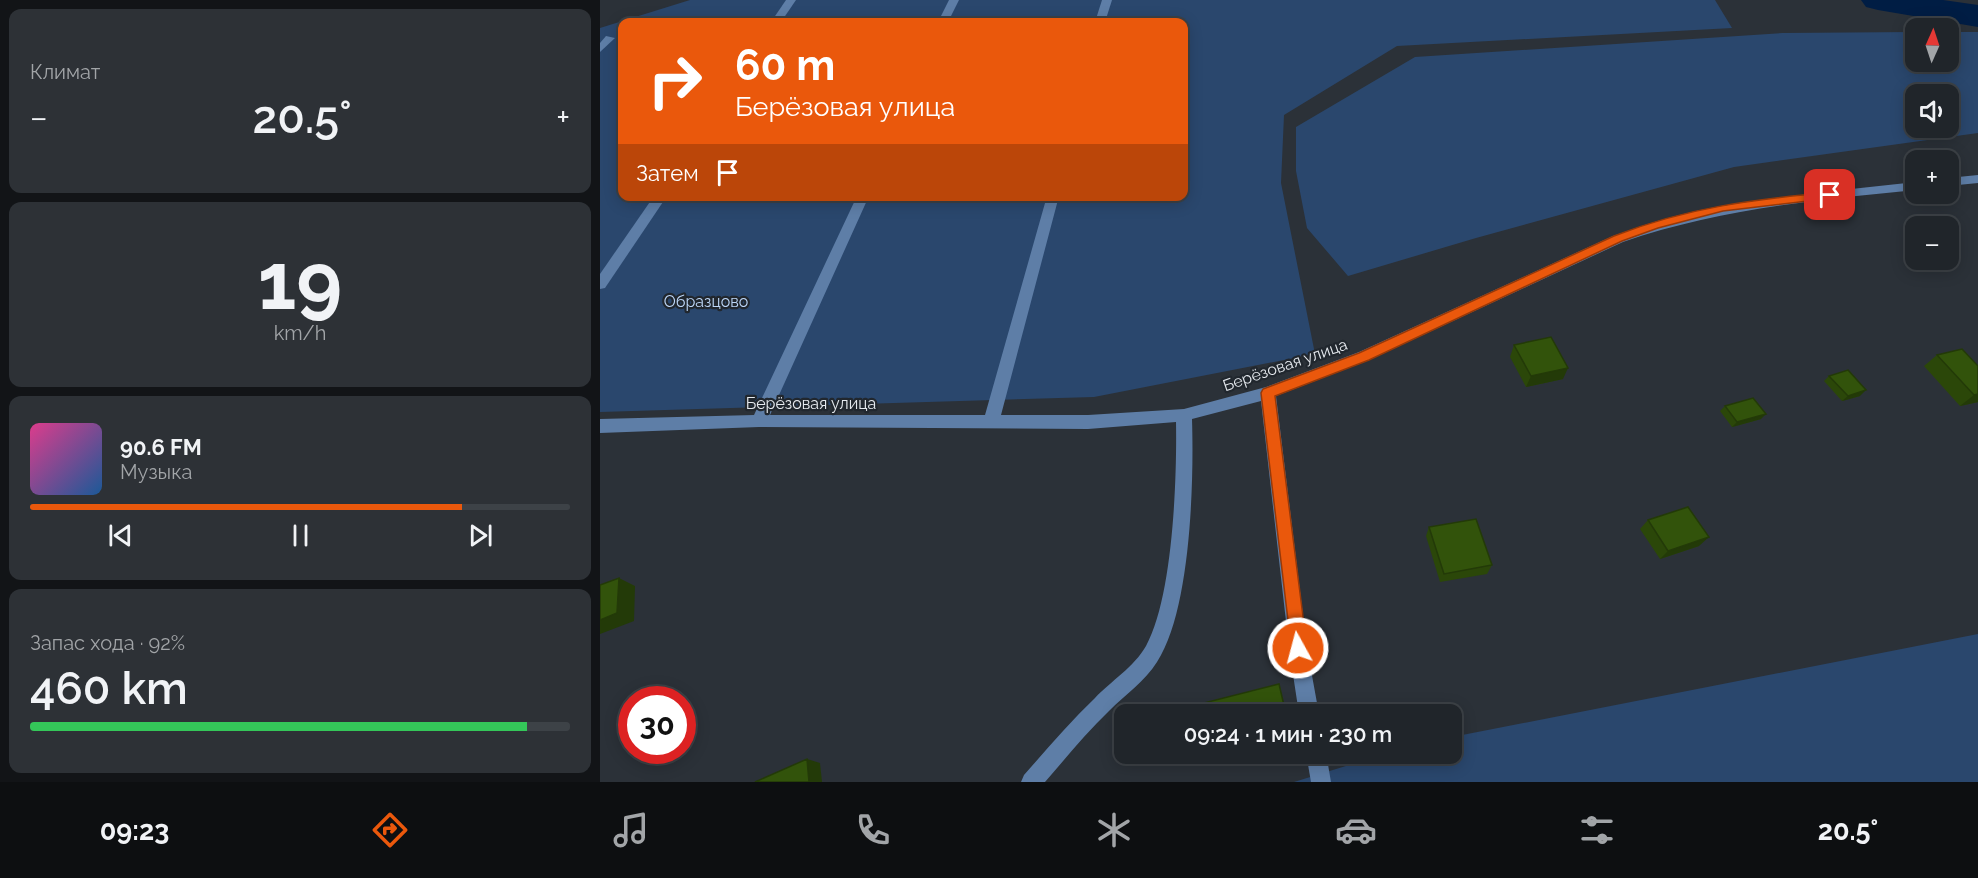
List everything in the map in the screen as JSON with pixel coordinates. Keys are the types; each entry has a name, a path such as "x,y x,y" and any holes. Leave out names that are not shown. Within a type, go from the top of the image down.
{"street":[{"path":"779,18 791,0"},
{"path":"945,18 954,0"},
{"path":"1101,18 1107,0"},
{"path":"600,49 610,38"},
{"path":"1959,181 1978,179"},
{"name":"Берёзовая улица","path":"600,426 759,421 1088,422 1184,415 1268,393 1364,356 1618,238 1655,224 1723,207 1905,187"},
{"path":"600,284 658,201"},
{"path":"759,421 861,201"},
{"path":"991,422 1052,201"},
{"path":"1268,393 1298,648 1307,704"},
{"path":"1031,782 1103,703 1134,676 1153,651 1170,595 1186,448 1184,415"},
{"path":"1318,764 1321,782"}],"green space":[{"name":"Образцово","path":"690,0 1715,0 1732,28 1397,46 1284,115 1281,183 1315,354 1094,397 600,412 600,28 618,22 618,201 1188,201 1188,18 632,18"},
{"path":"1905,32 1905,72 1959,72 1959,32 1978,32 1978,133 1959,136 1959,84 1905,84 1905,138 1942,138 1734,167 1348,276 1307,228 1296,171 1296,127 1415,57 1783,33"},
{"path":"1978,634 1978,782 1294,782 1352,764 1462,764 1462,735"}],"building":[{"path":"1551,337 1568,368 1531,376 1514,345"},
{"path":"1962,349 1978,366 1978,394 1974,395 1937,355"},
{"path":"1848,370 1866,390 1848,396 1829,376"},
{"path":"1753,398 1766,414 1737,422 1725,406"},
{"path":"1688,507 1709,537 1668,551 1648,520"},
{"path":"1476,519 1492,565 1444,574 1429,527"},
{"path":"619,578 617,613 600,620 600,585"},
{"path":"1279,684 1284,704 1200,704"},
{"path":"807,759 809,782 755,782"}],"waterway":[{"path":"1878,0 1978,16"}],"route":[{"path":"1298,648 1268,393 1364,356 1618,238 1655,224 1723,207 1830,195"}]}
